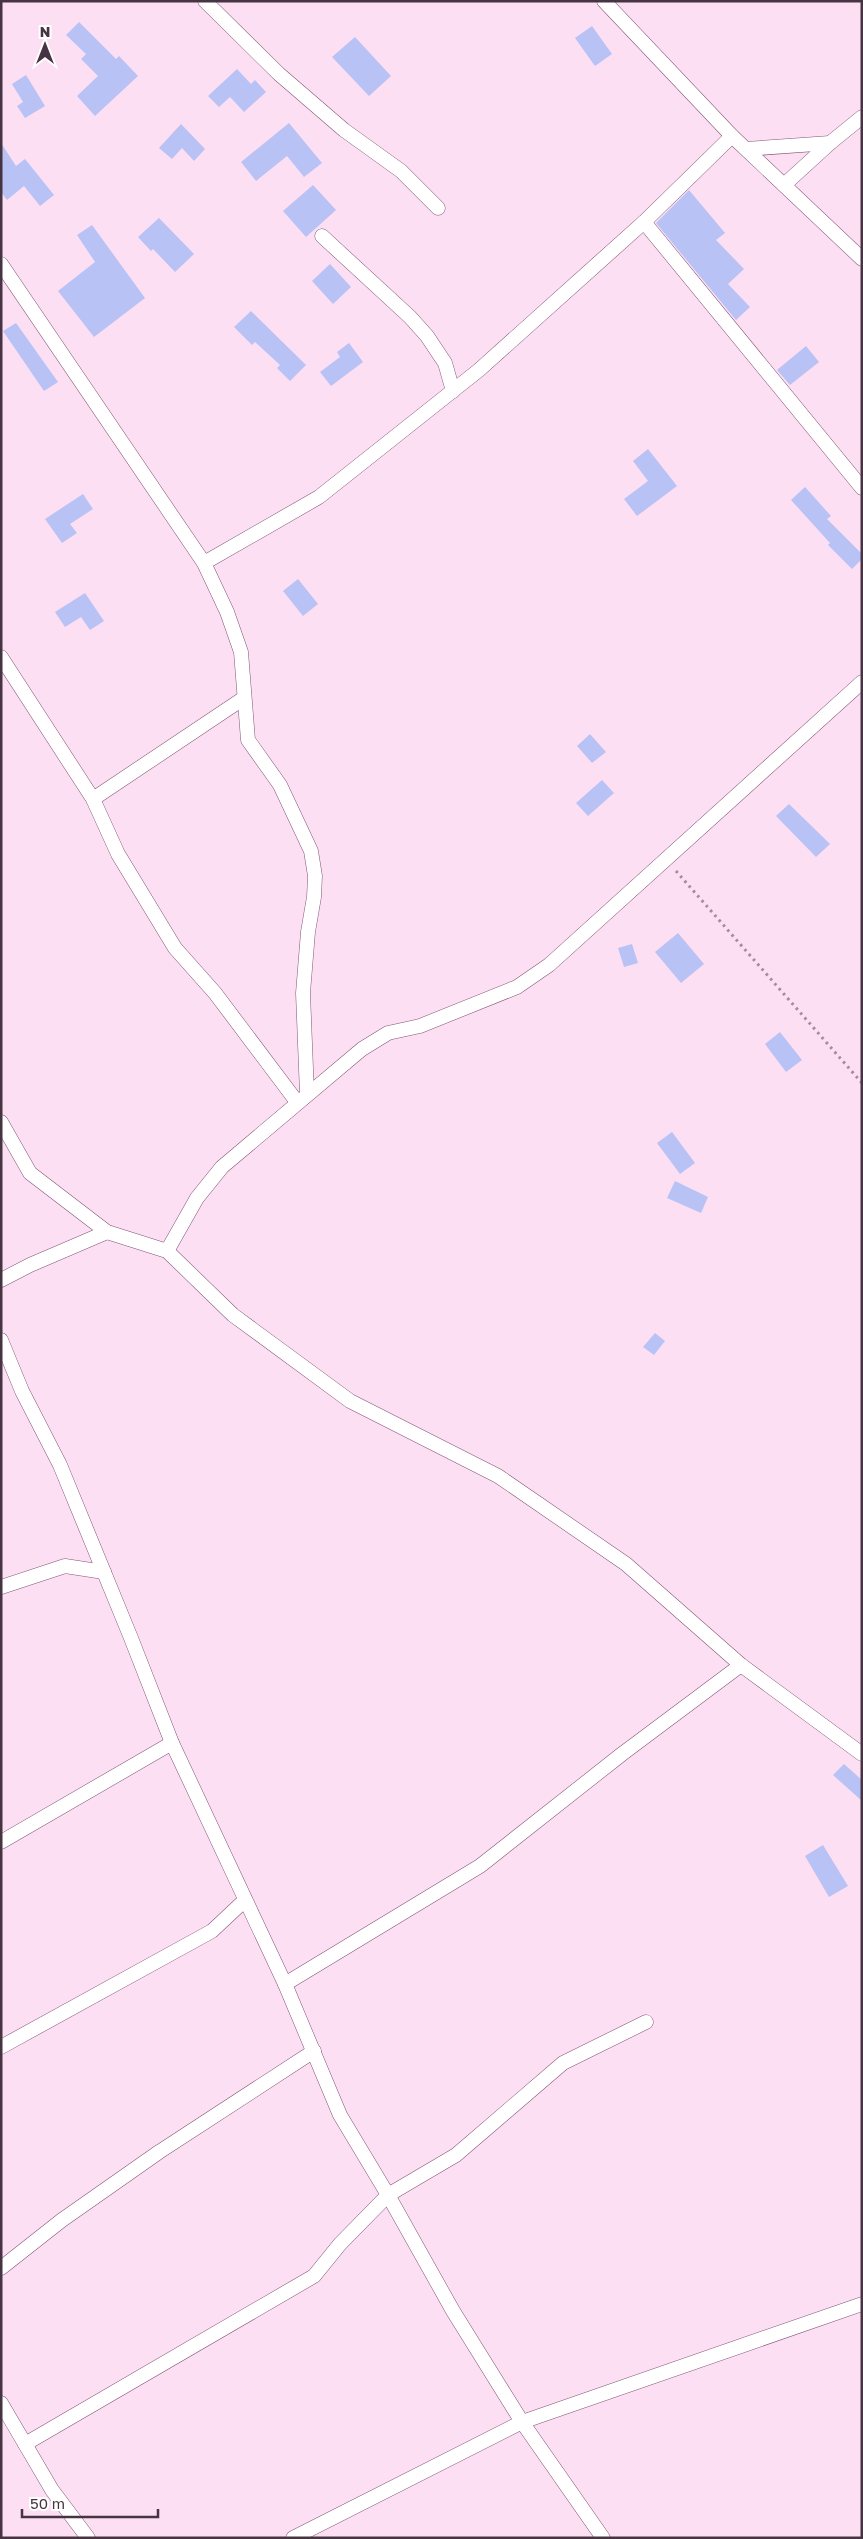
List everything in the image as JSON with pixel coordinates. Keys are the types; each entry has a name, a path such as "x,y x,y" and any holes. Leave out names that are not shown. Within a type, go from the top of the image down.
{"street":[{"path":"204,1 279,74 344,130 401,171 438,208"},
{"path":"608,3 732,136 862,259"},
{"path":"784,186 830,143 862,117"},
{"path":"204,563 319,498 452,391 644,222 732,136"},
{"path":"746,148 830,143"},
{"path":"644,222 862,488"},
{"path":"322,236 410,317 427,336 445,363 452,391"},
{"path":"1,264 204,563 226,612 241,652 244,668 244,698 248,740 280,785 311,851 315,876 304,993 302,1098"},
{"path":"1,657 93,799 118,854 175,948 302,1098"},
{"path":"167,1251 197,1198 222,1167 302,1098 362,1049 388,1034 420,1026 517,987 549,965 665,859 792,748 862,682"},
{"path":"93,799 244,698"},
{"path":"1,1122 30,1173 107,1232 167,1251 232,1315 350,1401 498,1476 626,1564 741,1666 862,1754"},
{"path":"1,1280 30,1265 107,1232"},
{"path":"1,1340 22,1391 60,1465 172,1743 284,1984 340,2116 388,2195 453,2311 522,2422 603,2538"},
{"path":"1,1587 65,1566 104,1572"},
{"path":"284,1984 480,1866 622,1754 741,1666"},
{"path":"1,1842 172,1743"},
{"path":"1,2047 212,1931 245,1900"},
{"path":"25,2444 314,2276 340,2244 388,2195 456,2154 563,2063 646,2022"},
{"path":"1,2268 62,2220 151,2157 314,2051"},
{"path":"293,2538 522,2422 862,2304"},
{"path":"1,2403 52,2490 88,2538"}],"path":[{"path":"665,859 862,1083"}],"building":[{"path":"79,22 116,59 119,56 138,76 95,116 77,96 98,76 81,59 86,54 66,35"},
{"path":"592,26 612,54 595,66 575,38"},
{"path":"355,37 391,76 369,96 332,57"},
{"path":"237,69 251,84 255,80 266,92 244,112 230,97 219,107 208,96"},
{"path":"26,75 45,106 25,118 17,106 23,102 12,84"},
{"path":"289,123 322,163 304,177 287,156 256,181 241,162"},
{"path":"181,124 205,149 194,161 182,148 172,159 159,148"},
{"path":"1,143 16,166 25,159 54,195 40,206 24,186 7,200 1,192"},
{"path":"313,185 336,210 306,237 283,211"},
{"path":"689,190 725,233 716,240 744,269 728,284 750,307 736,320 656,223"},
{"path":"159,218 194,254 175,272 153,249 151,251 138,237"},
{"path":"92,225 145,298 94,337 58,291 95,262 77,235"},
{"path":"330,264 351,287 333,304 312,281"},
{"path":"251,311 306,365 290,381 277,368 280,365 255,342 252,345 234,327"},
{"path":"16,323 58,382 44,391 3,331"},
{"path":"349,343 363,362 331,386 320,372 340,357 337,352"},
{"path":"806,346 819,362 790,385 777,370"},
{"path":"648,449 677,486 637,516 624,499 648,481 633,461"},
{"path":"805,487 831,516 827,519 862,554 862,559 852,569 828,545 830,543 791,500"},
{"path":"83,494 93,509 70,524 77,533 62,543 45,519"},
{"path":"298,579 318,604 303,616 283,591"},
{"path":"85,593 104,621 90,630 81,617 65,627 55,612"},
{"path":"590,734 606,752 592,763 577,746"},
{"path":"602,780 614,793 588,816 576,803"},
{"path":"789,804 830,844 816,857 776,816"},
{"path":"678,933 704,964 681,983 655,952"},
{"path":"632,944 638,963 624,967 618,948"},
{"path":"780,1032 802,1060 786,1072 765,1044"},
{"path":"672,1132 695,1163 680,1174 657,1143"},
{"path":"675,1181 708,1197 701,1213 667,1198"},
{"path":"655,1333 665,1341 654,1355 643,1347"},
{"path":"844,1764 862,1780 862,1801 833,1775"},
{"path":"823,1845 848,1886 829,1897 805,1856"}]}
